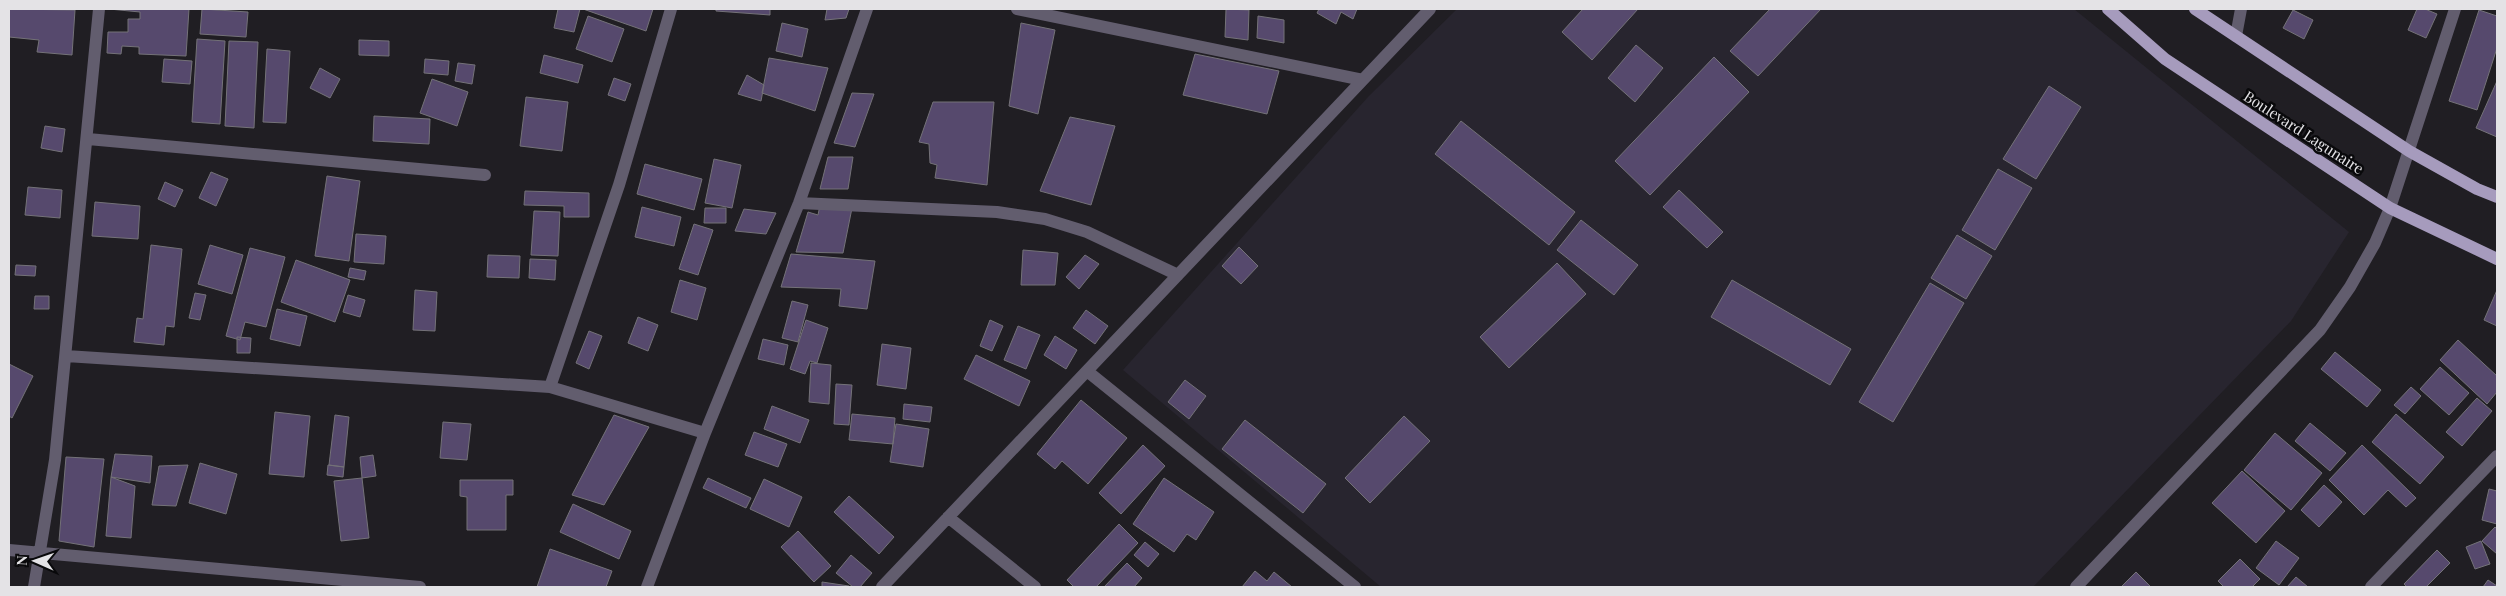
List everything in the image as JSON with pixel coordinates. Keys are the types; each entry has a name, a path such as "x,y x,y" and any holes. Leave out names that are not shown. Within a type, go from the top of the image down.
{"main road":[{"name":"Boulevard Lagunaire","path":"2108,9 2165,59 2390,208 2497,259"},
{"path":"2194,9 2409,151 2477,189 2497,197"}],"street":[{"path":"34,587 55,460 88,139 99,9"},
{"path":"550,387 619,185 671,9"},
{"path":"647,587 705,433 799,203 867,9"},
{"path":"1016,9 1363,80"},
{"path":"882,587 1430,9"},
{"path":"2236,36 2241,9"},
{"path":"2076,587 2320,330 2350,287 2375,243 2390,208 2455,9"},
{"path":"88,139 485,175"},
{"path":"799,203 997,212 1045,219 1086,232 1178,275"},
{"path":"66,356 550,387 705,433"},
{"path":"1087,371 1355,587"},
{"path":"2371,587 2497,456"},
{"path":"948,517 1035,587"},
{"path":"9,550 420,587"}],"shaded area":[{"path":"1457,9 2074,9 2349,232 2291,321 2033,587 1381,587 1123,370 1368,97"}],"building":[{"path":"9,9 75,10 72,55 37,52 39,40 9,37"},
{"path":"109,9 189,9 186,56 139,54 139,47 122,46 121,54 107,53 108,32 128,32 128,19 140,19 140,12"},
{"path":"202,9 248,12 246,37 200,34"},
{"path":"558,9 580,9 574,32 554,28"},
{"path":"583,9 653,9 646,31"},
{"path":"716,9 770,9 770,15 716,11"},
{"path":"827,9 849,9 846,18 825,20"},
{"path":"1226,9 1249,10 1248,40 1225,37"},
{"path":"1319,9 1357,9 1353,19 1341,12 1336,24 1317,13"},
{"path":"1583,9 1638,9 1592,60 1562,32"},
{"path":"1770,9 1821,9 1758,76 1730,51"},
{"path":"2417,9 2425,9 2437,14 2426,38 2408,30"},
{"path":"2293,10 2313,20 2304,39 2283,28"},
{"path":"2479,10 2497,16 2497,48 2477,110 2449,101"},
{"path":"588,16 624,29 612,62 576,49"},
{"path":"1258,16 1284,20 1284,43 1257,38"},
{"path":"782,23 808,29 802,57 776,51"},
{"path":"1021,23 1055,30 1038,114 1009,106"},
{"path":"197,39 225,41 220,124 192,122"},
{"path":"359,40 389,41 389,56 359,55"},
{"path":"229,41 258,42 254,128 225,126"},
{"path":"1636,45 1663,68 1635,102 1608,78"},
{"path":"267,49 290,51 286,123 263,122"},
{"path":"1195,54 1279,71 1267,114 1183,95"},
{"path":"544,55 583,65 578,83 540,73"},
{"path":"1714,57 1749,92 1650,195 1615,161"},
{"path":"769,58 828,68 815,111 762,93"},
{"path":"164,59 192,61 190,84 162,82"},
{"path":"425,59 449,61 448,75 424,73"},
{"path":"458,63 475,65 472,84 455,81"},
{"path":"320,68 340,79 330,98 310,88"},
{"path":"747,75 764,85 761,101 738,94"},
{"path":"614,78 631,84 625,101 608,95"},
{"path":"432,79 468,92 457,126 420,113"},
{"path":"2497,81 2497,137 2476,128"},
{"path":"2049,86 2081,107 2036,179 2003,159"},
{"path":"852,93 874,94 855,147 834,143"},
{"path":"526,97 568,102 562,151 520,146"},
{"path":"933,102 994,102 987,185 935,178 937,165 930,163 929,144 919,142"},
{"path":"374,116 430,119 429,144 373,141"},
{"path":"1070,117 1115,126 1091,205 1040,191"},
{"path":"1461,121 1575,212 1549,245 1435,154"},
{"path":"45,126 65,129 62,152 41,148"},
{"path":"828,157 853,157 848,189 820,189"},
{"path":"714,159 741,165 732,208 705,203"},
{"path":"645,164 702,179 694,210 637,194"},
{"path":"1998,169 2032,188 1995,250 1962,230"},
{"path":"211,172 228,179 216,206 199,198"},
{"path":"327,176 360,181 349,261 315,256"},
{"path":"165,182 183,190 175,207 158,199"},
{"path":"28,187 62,190 60,218 25,215"},
{"path":"1679,190 1723,232 1707,248 1663,207"},
{"path":"525,191 589,193 589,217 564,217 564,206 524,205"},
{"path":"95,202 140,206 138,239 92,236"},
{"path":"820,205 852,208 843,253 796,252 808,212 818,215"},
{"path":"642,207 681,217 674,246 635,237"},
{"path":"705,208 726,208 726,223 704,223"},
{"path":"744,209 776,213 766,234 735,231"},
{"path":"534,211 560,212 558,256 531,255"},
{"path":"1581,220 1638,265 1614,295 1557,250"},
{"path":"694,224 713,230 698,275 679,269"},
{"path":"356,234 386,236 384,264 354,262"},
{"path":"1957,235 1992,256 1966,299 1931,278"},
{"path":"151,245 182,249 174,327 166,326 164,345 134,342 137,318 143,319"},
{"path":"210,245 243,255 232,294 198,284"},
{"path":"1239,247 1258,266 1241,284 1222,266"},
{"path":"250,248 285,257 266,327 245,322 240,340 226,336"},
{"path":"1023,250 1058,253 1055,285 1021,285"},
{"path":"791,254 875,261 867,309 839,306 841,289 781,287"},
{"path":"488,255 520,256 519,278 487,277"},
{"path":"1085,255 1099,264 1079,289 1066,277"},
{"path":"530,259 556,260 555,280 529,278"},
{"path":"296,260 350,280 335,322 281,302"},
{"path":"1557,263 1586,294 1509,368 1480,337"},
{"path":"16,265 36,266 35,276 15,275"},
{"path":"350,268 366,271 364,280 348,277"},
{"path":"680,280 706,288 697,320 671,312"},
{"path":"1732,280 1851,349 1830,385 1711,317"},
{"path":"1930,283 1964,303 1893,422 1859,402"},
{"path":"415,290 437,292 435,331 413,330"},
{"path":"2497,290 2497,326 2484,320"},
{"path":"195,293 206,295 200,320 189,318"},
{"path":"348,295 365,300 360,317 343,312"},
{"path":"35,296 49,296 49,309 34,309"},
{"path":"792,301 808,305 798,342 782,338"},
{"path":"277,309 307,316 300,346 270,339"},
{"path":"1086,310 1108,326 1095,344 1073,328"},
{"path":"638,317 658,325 648,351 628,343"},
{"path":"806,320 828,328 817,363 810,361 805,374 790,369"},
{"path":"990,320 1003,326 992,351 980,346"},
{"path":"1018,326 1040,335 1026,369 1004,360"},
{"path":"589,331 602,336 589,369 576,363"},
{"path":"1055,336 1077,350 1066,369 1044,355"},
{"path":"237,337 251,338 250,353 237,353"},
{"path":"763,339 788,345 784,365 758,359"},
{"path":"2458,340 2497,376 2497,392 2487,404 2440,360"},
{"path":"882,344 911,348 906,389 877,385"},
{"path":"2335,352 2381,390 2367,407 2321,369"},
{"path":"976,355 1030,381 1019,406 964,379"},
{"path":"811,363 831,365 829,404 809,402"},
{"path":"9,364 33,376 12,418 9,416"},
{"path":"2440,367 2469,393 2449,415 2420,389"},
{"path":"1185,380 1206,396 1189,419 1168,402"},
{"path":"836,384 852,385 849,425 834,424"},
{"path":"2411,387 2421,396 2405,414 2394,405"},
{"path":"2477,398 2492,411 2462,446 2446,432"},
{"path":"1081,400 1127,438 1088,484 1062,461 1055,469 1037,454"},
{"path":"904,404 932,407 930,422 903,419"},
{"path":"772,406 809,420 800,443 764,429"},
{"path":"275,412 310,416 304,477 269,474"},
{"path":"852,414 895,418 893,444 849,440"},
{"path":"2396,414 2444,457 2420,484 2372,442"},
{"path":"335,415 349,417 344,467 329,465"},
{"path":"614,415 649,427 604,505 572,495"},
{"path":"1404,416 1430,441 1370,503 1345,478"},
{"path":"1245,420 1326,484 1303,513 1222,449"},
{"path":"443,422 471,424 467,460 440,458"},
{"path":"2310,423 2346,453 2330,471 2295,441"},
{"path":"896,424 929,429 923,467 890,462"},
{"path":"754,432 787,444 778,467 745,455"},
{"path":"2275,433 2322,473 2291,510 2244,470"},
{"path":"1143,445 1165,466 1121,514 1099,493"},
{"path":"2362,445 2416,498 2406,507 2388,490 2364,515 2329,480"},
{"path":"115,454 152,456 150,483 111,477"},
{"path":"373,455 376,476 362,478 360,457"},
{"path":"66,457 104,459 94,547 59,541"},
{"path":"200,463 237,474 226,514 189,503"},
{"path":"188,465 176,506 152,505 159,466"},
{"path":"328,465 344,467 343,477 327,475"},
{"path":"2242,471 2285,511 2256,543 2212,503"},
{"path":"111,477 135,486 131,538 106,536"},
{"path":"362,478 369,538 341,541 334,481"},
{"path":"708,478 751,498 746,508 703,488"},
{"path":"1164,478 1214,512 1196,540 1187,534 1174,552 1133,524"},
{"path":"764,479 802,497 789,527 750,509"},
{"path":"460,480 513,480 513,495 506,495 506,530 467,530 467,497 460,496"},
{"path":"2324,485 2342,502 2319,527 2301,510"},
{"path":"2489,489 2497,491 2497,524 2482,520"},
{"path":"849,496 894,537 879,554 834,512"},
{"path":"573,504 631,531 619,559 560,532"},
{"path":"1119,524 1138,543 1096,587 1074,587 1067,580"},
{"path":"2495,527 2497,529 2497,554 2482,541"},
{"path":"798,531 831,566 814,582 781,547"},
{"path":"2276,541 2299,558 2279,585 2256,568"},
{"path":"2481,541 2490,564 2475,569 2466,547"},
{"path":"1145,542 1159,554 1148,567 1134,555"},
{"path":"550,549 612,571 606,587 537,587"},
{"path":"2437,550 2450,563 2426,587 2407,587 2404,584"},
{"path":"851,555 872,573 860,587 853,587 836,573"},
{"path":"2240,559 2260,579 2252,587 2224,587 2218,581"},
{"path":"1127,563 1142,578 1134,587 1104,587"},
{"path":"1255,571 1267,581 1274,572 1292,587 1242,587"},
{"path":"2136,572 2151,587 2121,587"},
{"path":"2296,577 2308,587 2287,587"},
{"path":"2488,580 2497,586 2497,587 2483,587"},
{"path":"822,582 849,586 849,587 822,587"}]}
